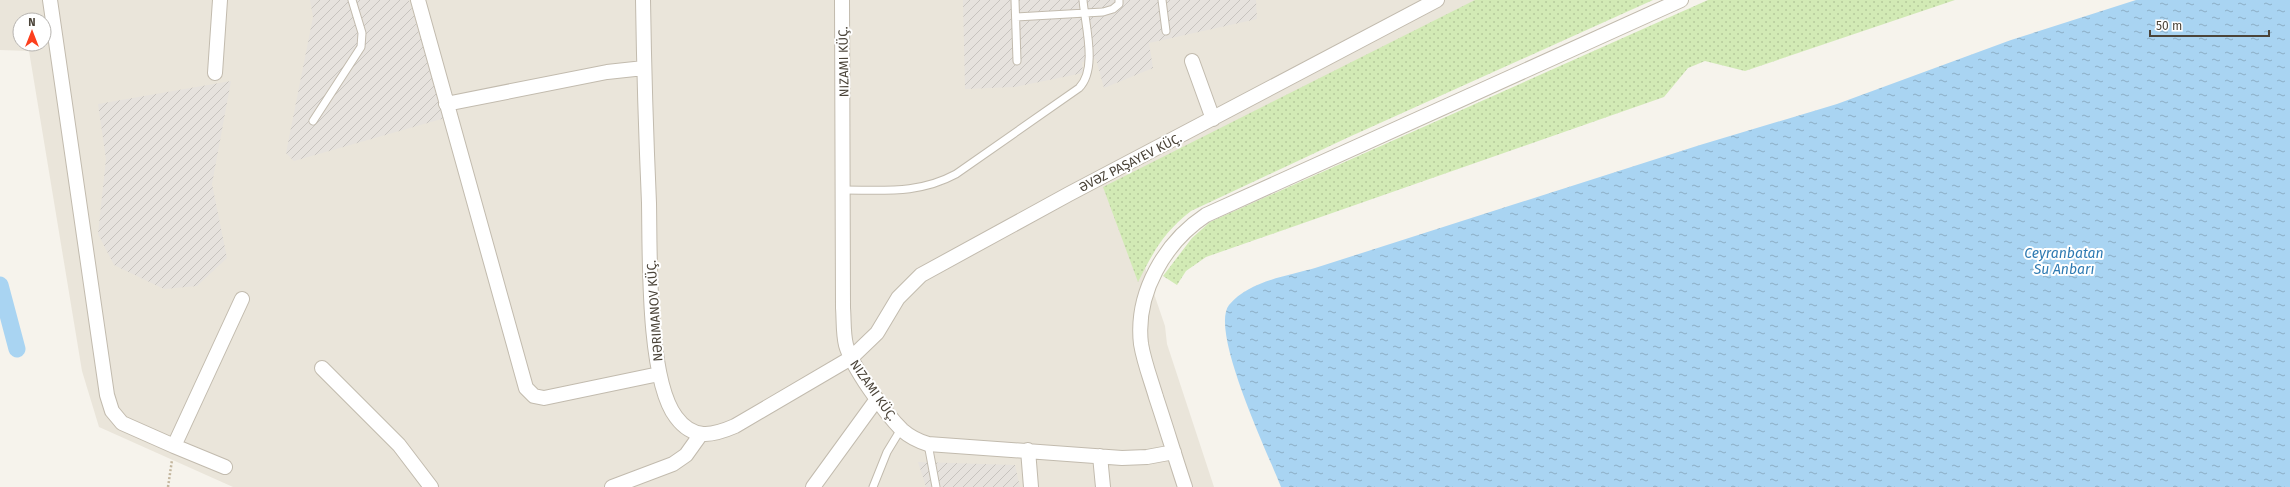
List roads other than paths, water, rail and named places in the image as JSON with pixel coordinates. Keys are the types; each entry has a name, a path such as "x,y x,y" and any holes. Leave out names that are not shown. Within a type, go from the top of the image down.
{"street":[{"path":"50,0 107,395 112,411 122,423 225,467"},
{"path":"215,73 220,0"},
{"path":"418,0 526,388 534,396 544,398 659,374"},
{"name":"NƏRIMANOV KÜÇ.","path":"643,0 651,265 659,374 663,393 675,417 686,428 701,434"},
{"name":"NIZAMI KÜÇ.","path":"842,0 844,190 843,308 846,344 851,358 877,399 901,429 914,439 928,444 1100,456 1147,457 1174,452"},
{"path":"1185,487 1145,361 1141,328 1142,312 1153,276 1166,252 1190,225 1206,215 1681,0"},
{"name":"ƏVƏZ PAŞAYEV KÜÇ.","path":"851,358 877,333 898,298 921,275 1069,194 1213,119 1431,1"},
{"path":"1192,61 1213,119"},
{"path":"446,104 607,72 644,68"},
{"path":"174,446 242,299"},
{"path":"620,486 673,464 686,455 701,434 717,434 735,426 851,358"},
{"path":"322,368 399,445 431,487"},
{"path":"813,487 877,399"},
{"path":"1028,450 1031,487"},
{"path":"1100,456 1103,487"}],"lane":[{"path":"313,121 361,47 362,33 352,0"},
{"path":"1015,0 1017,62"},
{"path":"844,190 914,190 940,182 956,174 1079,88 1085,82 1090,63 1083,0"},
{"path":"1016,17 1084,14 1112,9 1119,4 1119,0"},
{"path":"1162,0 1166,32"},
{"path":"872,487 887,452 901,429"},
{"path":"928,444 936,487"}],"water":[{"name":"Ceyranbatan Su Anbarı","path":"2136,0 2290,0 2290,487 1281,487 1243,394 1227,340 1225,319 1229,305 1247,290 1269,280 1315,268 1700,145 1837,104 2011,40"}],"waterway":[{"path":"0,285 17,349"}]}
